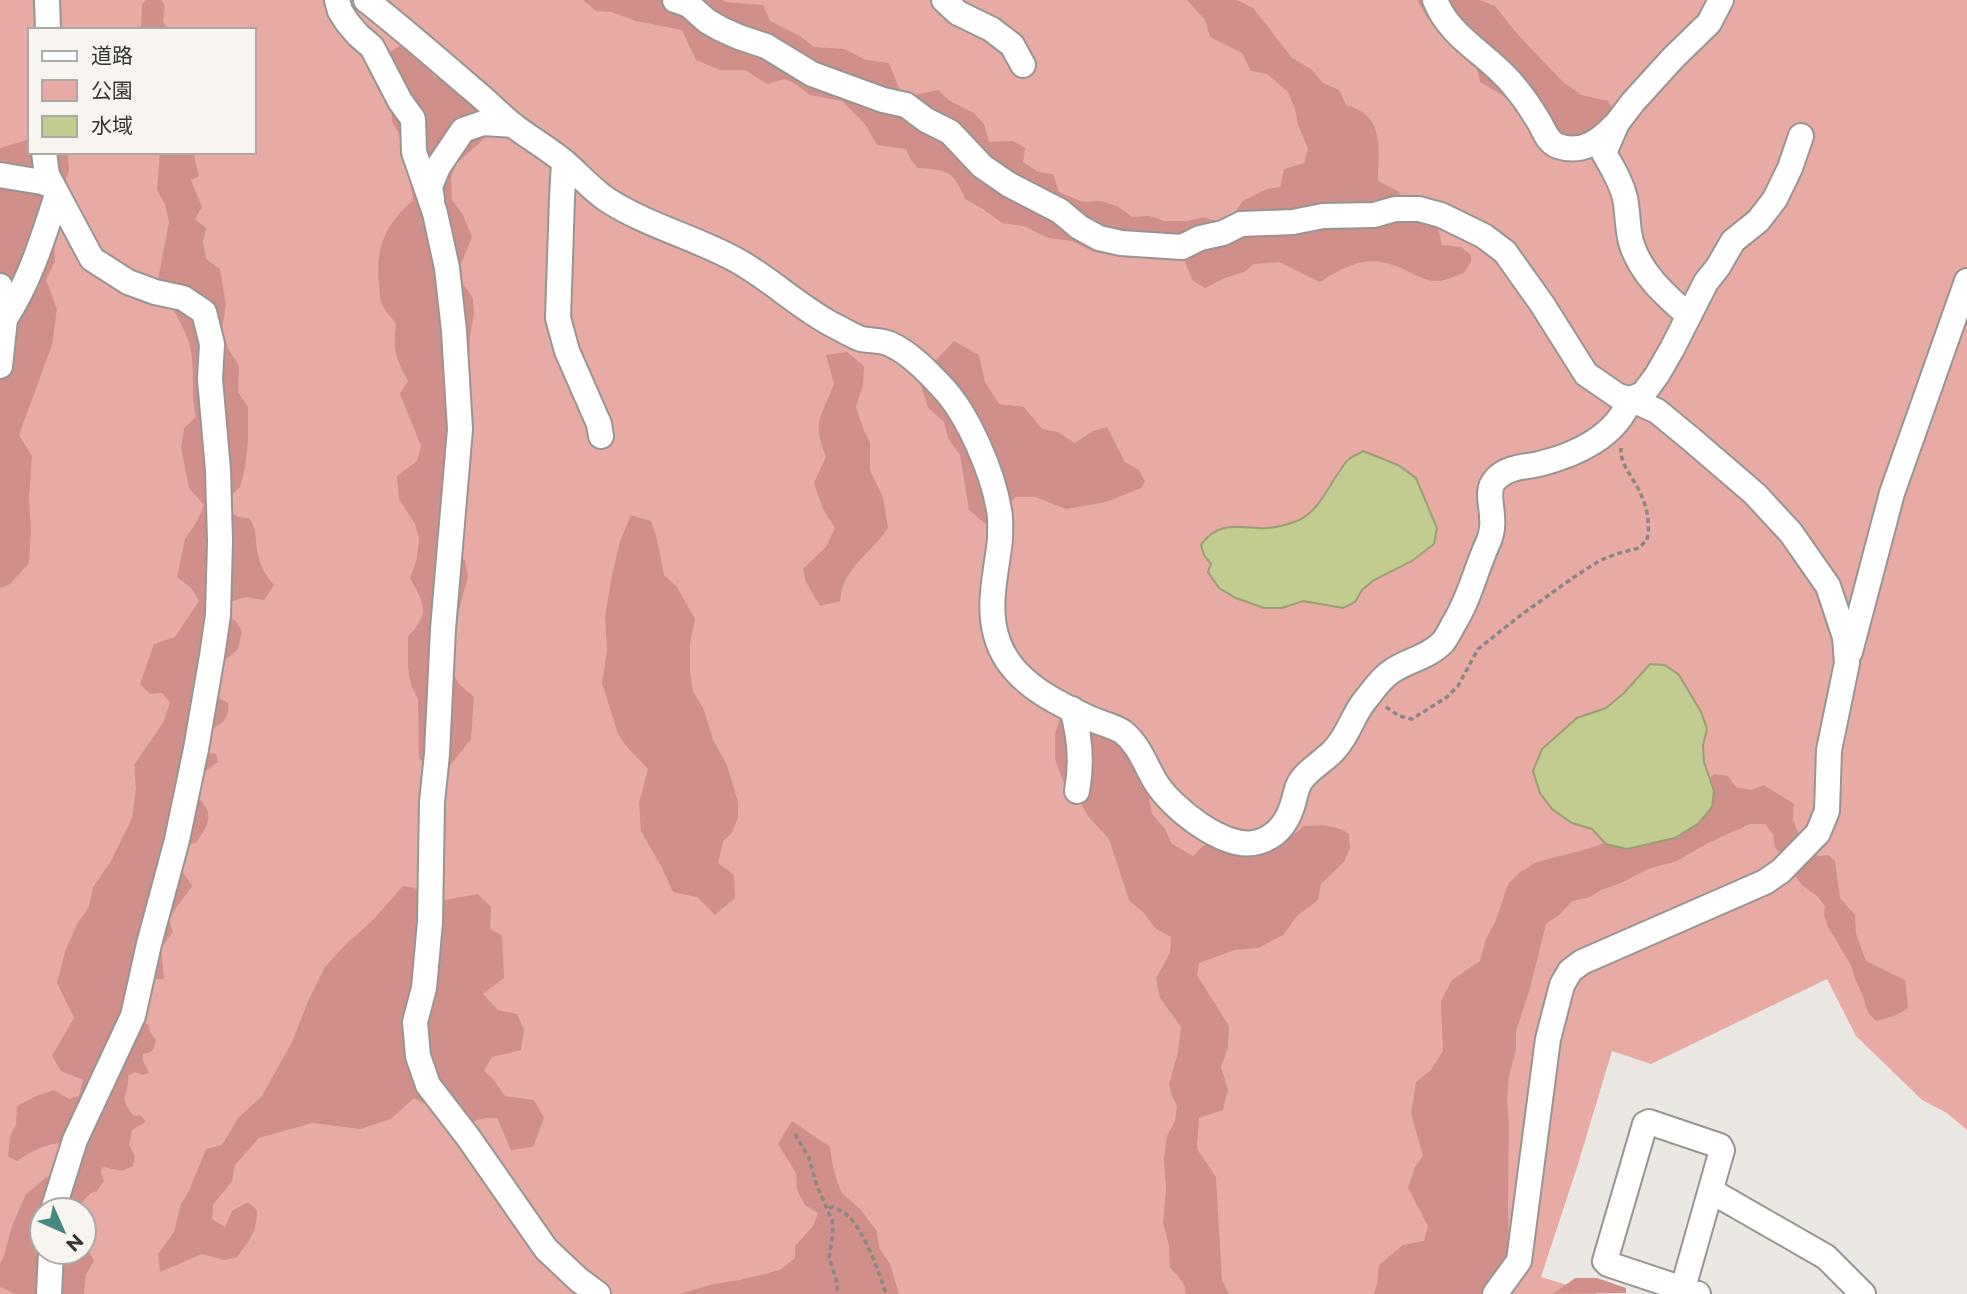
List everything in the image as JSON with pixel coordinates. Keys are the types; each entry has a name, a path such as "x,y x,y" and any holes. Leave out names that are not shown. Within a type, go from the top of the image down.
{"street":[{"path":"47,0 48,28"},
{"path":"337,0 340,12 347,22 358,36 372,47 400,101 413,119 414,152 435,213"},
{"path":"366,0 401,27 513,125 565,162 601,197 632,214 738,261 831,324 860,338 888,343 912,358 946,391 965,419 993,484 1001,515 992,608 994,631 1001,650 1034,688 1126,735 1163,792 1192,818 1227,841 1249,844 1261,842 1283,826 1298,785 1334,751 1371,692 1395,669 1418,660 1443,642 1463,609 1481,557 1490,541 1493,521 1490,485 1497,477 1518,466 1535,465 1573,453 1599,439 1627,407 1643,394 1672,349 1706,282 1733,241 1758,221 1775,199 1801,136"},
{"path":"675,0 689,5 706,21 766,46 812,74 883,100 906,105 926,120 950,132 982,166 1008,184 1060,212 1079,227 1100,238 1121,243 1182,247 1200,238 1223,233 1241,225 1293,222 1323,216 1374,215 1395,209 1419,209 1441,215 1485,236 1505,252 1586,374 1618,396 1627,407 1657,411 1755,494 1790,533 1828,586 1845,637 1847,663"},
{"path":"944,0 958,13 991,29 1012,45 1023,65"},
{"path":"1435,0 1458,36 1502,72 1516,88 1552,144 1578,148 1591,146 1617,123 1665,66 1709,23 1721,0"},
{"path":"513,125 483,123 463,130 438,167 430,187 447,268 460,429 432,802 430,922 424,988 415,1023 418,1056 428,1085 546,1249 598,1294"},
{"path":"1617,123 1604,153 1619,178 1625,197 1632,242 1649,277 1688,315"},
{"path":"44,154 47,175 92,259 128,282 183,298 204,312 212,344 210,379 218,470 220,541 218,615 201,723 177,839 133,1016 75,1140 57,1196"},
{"path":"565,162 558,318 567,351 599,424 601,436"},
{"path":"0,174 42,182 55,190"},
{"path":"5,318 19,297 38,257 55,190"},
{"path":"1496,1293 1518,1261 1548,1040 1562,985 1570,971 1582,962 1765,882 1781,872 1818,833 1827,811 1829,750 1847,663 1892,493 1967,281"},
{"path":"0,286 5,318 0,366"},
{"path":"1072,709 1079,743 1077,791"},
{"path":"1649,1122 1720,1146 1722,1150 1687,1292 1605,1261 1645,1124 1649,1122"},
{"path":"1711,1191 1826,1257 1863,1294"},
{"path":"49,1294 50,1266"}],"path":[{"path":"1371,692 1399,716 1412,719 1447,697 1458,686 1478,649 1521,615 1599,561 1639,548 1647,540 1646,507 1620,453 1627,407"},
{"path":"795,1135 809,1158 817,1186 829,1208 833,1227 829,1258 838,1294"},
{"path":"829,1208 844,1212 852,1219 881,1277 886,1294"}],"green space":[{"path":"0,0 1967,0 1967,1130 1947,1113 1922,1100 1856,1036 1827,979 1651,1064 1612,1051 1541,1277 1597,1294 0,1294"}],"shaded area":[{"path":"146,0 161,0 165,6 163,21 167,28 141,28 142,4"},
{"path":"583,0 722,0 763,5 770,21 800,36 814,47 844,49 866,60 889,63 902,95 938,90 950,101 974,113 984,124 989,142 1013,141 1025,148 1023,162 1038,172 1053,174 1059,192 1083,202 1101,201 1117,206 1132,217 1149,216 1165,221 1187,221 1204,217 1221,223 1234,213 1244,200 1267,189 1280,187 1284,169 1304,163 1308,148 1288,92 1267,74 1251,71 1242,53 1210,37 1205,20 1187,0 1237,0 1253,8 1292,58 1311,69 1323,83 1339,90 1346,105 1368,117 1377,134 1378,181 1398,191 1408,205 1438,226 1442,245 1461,247 1471,255 1471,262 1464,273 1438,281 1422,278 1383,262 1352,265 1320,282 1279,262 1254,264 1244,272 1205,288 1192,280 1185,262 1171,249 1129,258 1094,252 1072,241 1048,238 1024,226 1002,223 965,199 949,174 918,168 906,149 877,145 865,124 842,101 810,95 785,79 767,84 745,70 720,70 696,60 682,30 636,21 611,12 596,11"},
{"path":"1417,0 1480,0 1495,6 1519,36 1563,82 1581,95 1608,101 1614,111 1571,157 1527,98 1505,97 1480,82 1475,62 1449,23 1428,19"},
{"path":"406,42 434,76 445,82 472,78 496,125 456,164 451,178 452,200 463,215 472,237 461,264 463,284 473,298 474,314 469,363 448,387 467,434 441,546 465,560 468,576 451,641 450,668 459,684 474,697 471,739 449,767 429,769 419,758 418,699 411,685 408,668 408,637 420,621 423,608 410,578 417,558 419,538 415,524 399,499 397,476 417,461 421,446 400,394 408,381 396,354 396,324 381,301 378,271 384,237 396,218 413,200 405,143 392,122 391,103 376,73 390,52"},
{"path":"28,140 28,154 68,154 69,171 57,203 55,261 46,280 57,309 52,345 19,435 32,456 29,563 10,584 0,588 0,148"},
{"path":"160,154 194,154 199,176 191,180 202,207 195,219 206,228 203,242 206,259 220,269 226,305 222,329 228,348 239,366 238,392 248,407 245,468 240,487 225,501 234,514 249,518 252,522 259,560 274,585 264,600 245,597 230,602 227,616 236,621 242,632 238,649 224,661 213,677 217,697 228,703 228,714 215,728 205,733 206,753 216,754 218,762 205,773 197,787 199,798 206,806 208,821 196,843 182,844 178,865 192,886 172,914 170,921 173,932 161,948 164,979 154,979 147,983 137,1020 149,1025 156,1040 152,1050 143,1054 143,1061 149,1073 143,1075 135,1072 128,1076 125,1100 134,1116 140,1115 145,1120 132,1130 129,1145 135,1156 133,1166 122,1171 103,1167 101,1172 104,1181 97,1191 88,1196 28,1196 28,1266 91,1266 86,1274 84,1294 16,1294 0,1287 0,1263 26,1194 47,1177 70,1166 68,1143 41,1148 17,1161 8,1156 10,1136 16,1125 17,1106 54,1090 69,1099 79,1096 83,1080 61,1071 52,1056 74,1018 57,983 65,952 77,924 89,907 93,887 111,861 132,818 136,788 134,765 164,721 170,703 162,693 150,694 140,684 154,644 175,637 199,601 191,588 177,577 185,539 204,505 189,488 181,447 184,428 196,417 192,358 184,329 157,285 169,222 165,204 157,190"},
{"path":"954,341 979,355 985,382 999,404 1024,407 1042,429 1058,432 1075,443 1093,431 1107,427 1125,462 1139,470 1145,481 1141,488 1106,502 1066,509 1035,497 1016,497 987,525 969,510 960,455 948,438 944,422 928,408 920,382"},
{"path":"847,352 864,366 863,385 856,407 870,442 870,470 883,497 888,528 847,577 840,601 820,606 806,582 803,569 826,547 835,528 823,509 814,483 826,457 819,435 820,419 834,384 826,355"},
{"path":"631,515 651,521 664,575 677,587 695,619 690,644 693,691 704,710 713,740 727,765 738,802 738,818 731,834 723,841 718,863 734,875 735,898 715,915 697,897 673,892 641,831 639,803 648,769 618,734 602,683 607,651 605,617 612,575 620,541"},
{"path":"1061,715 1103,715 1147,787 1152,814 1165,829 1172,844 1193,856 1225,832 1266,844 1284,841 1304,826 1322,825 1349,834 1350,848 1344,862 1321,884 1318,900 1297,916 1283,935 1258,948 1235,950 1199,963 1197,975 1229,1026 1228,1047 1221,1067 1228,1090 1223,1110 1199,1118 1197,1149 1216,1177 1222,1280 1229,1294 1186,1294 1183,1283 1170,1268 1169,1245 1163,1223 1166,1189 1164,1159 1167,1136 1175,1121 1177,1106 1169,1084 1178,1052 1181,1027 1160,998 1156,978 1170,953 1171,937 1156,929 1129,900 1109,839 1088,816 1078,798 1063,781 1055,759 1055,734"},
{"path":"1714,774 1728,776 1736,787 1751,790 1764,785 1794,804 1793,820 1806,852 1819,856 1828,855 1835,861 1840,898 1855,915 1856,934 1866,961 1905,980 1908,1008 1894,1016 1876,1021 1868,1013 1851,965 1828,927 1824,915 1825,906 1802,885 1790,869 1786,856 1775,848 1773,834 1765,824 1750,824 1677,861 1648,869 1590,897 1572,901 1546,924 1516,1031 1516,1050 1509,1076 1507,1100 1510,1294 1374,1294 1379,1265 1403,1245 1424,1241 1428,1226 1408,1188 1415,1167 1423,1156 1411,1113 1416,1082 1431,1070 1443,1051 1441,1001 1452,980 1480,961 1508,884 1520,872 1537,862 1616,839 1696,791"},
{"path":"403,886 415,888 421,899 439,901 478,894 491,907 490,929 502,935 504,978 483,994 498,1010 517,1014 524,1030 521,1050 492,1057 484,1071 505,1096 534,1100 544,1118 533,1147 511,1150 497,1118 484,1118 453,1128 441,1125 427,1105 414,1098 391,1119 360,1129 312,1123 259,1138 235,1165 232,1181 213,1205 212,1219 225,1227 232,1211 248,1202 257,1210 254,1231 245,1247 236,1258 224,1260 202,1254 160,1272 158,1254 174,1232 181,1204 206,1149 222,1145 238,1118 262,1096 292,1042 325,967"},
{"path":"792,1121 830,1147 841,1192 860,1209 877,1231 879,1248 890,1264 899,1294 679,1294 780,1270 795,1258 795,1246 813,1226 818,1213 805,1205 797,1190 796,1173 778,1144"},
{"path":"1575,1278 1597,1278 1626,1288 1626,1293 1553,1294"}],"water":[{"path":"1363,451 1398,465 1416,478 1437,528 1434,544 1412,561 1374,580 1362,590 1355,602 1343,608 1303,601 1282,608 1264,608 1236,598 1219,588 1208,572 1211,564 1201,545 1213,532 1227,528 1273,527 1304,517 1321,500 1346,462"},
{"path":"1650,664 1665,665 1679,675 1701,712 1707,729 1703,745 1704,762 1714,791 1712,807 1699,823 1675,838 1627,849 1606,844 1592,829 1572,823 1552,809 1540,793 1533,771 1542,749 1577,718 1606,708 1624,693"}]}
